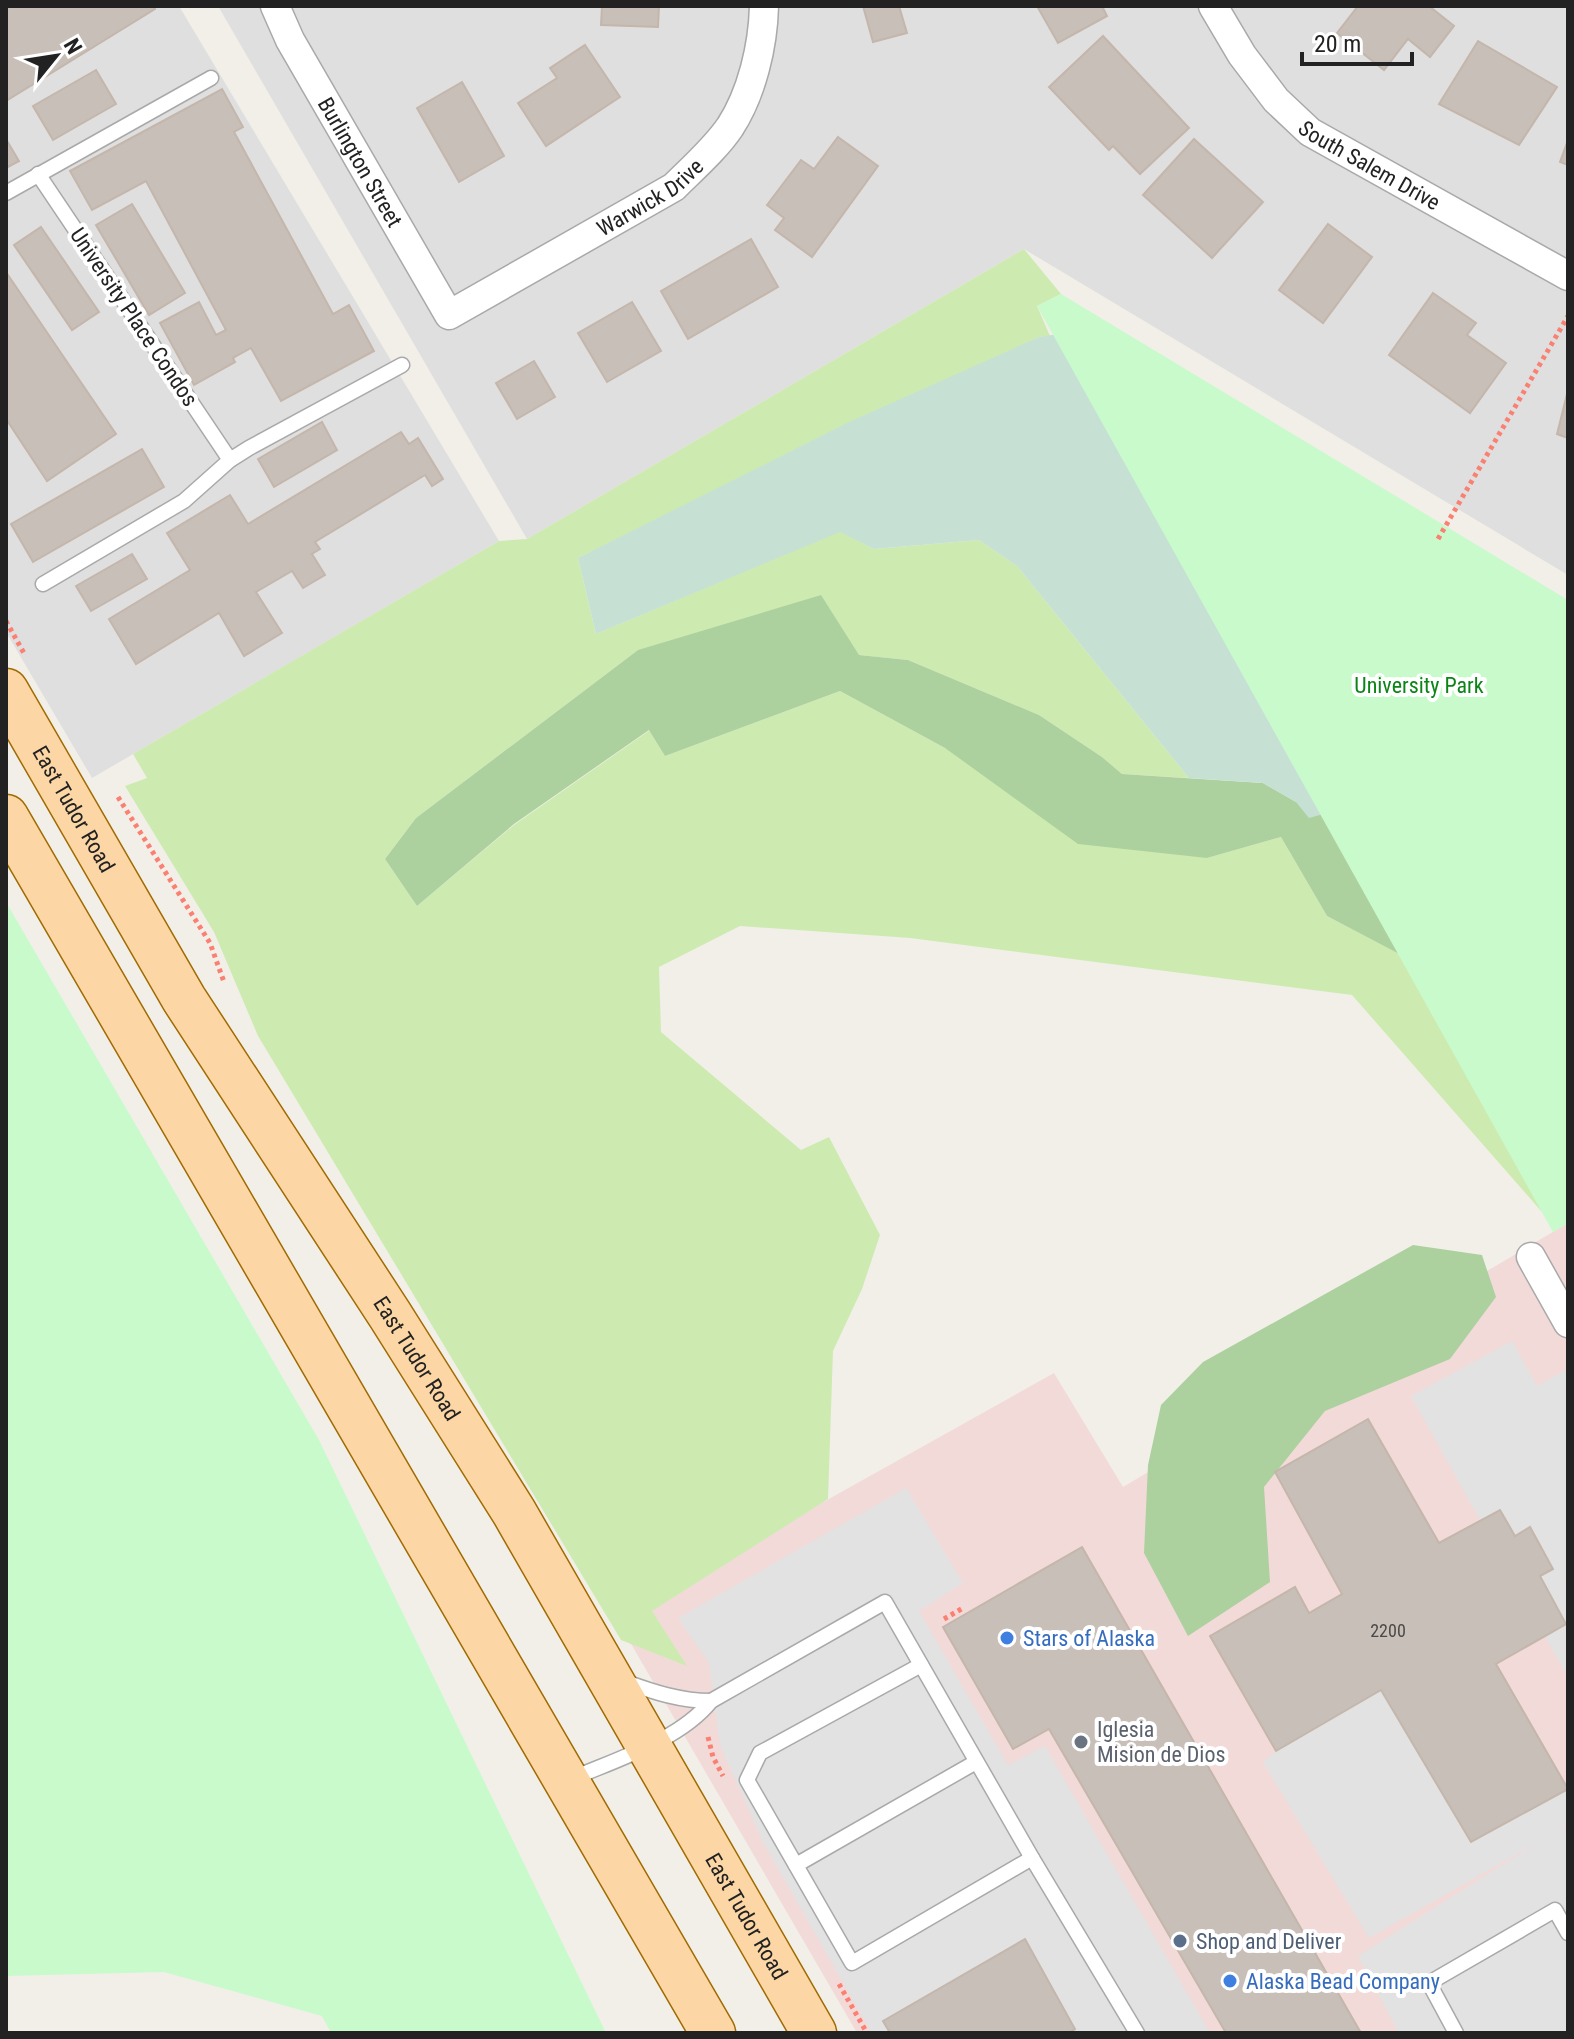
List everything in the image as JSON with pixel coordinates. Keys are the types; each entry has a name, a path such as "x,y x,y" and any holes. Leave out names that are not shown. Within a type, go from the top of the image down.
{"main road":[{"name":"East Tudor Road","path":"6,691 184,999 514,1512 814,2033"},
{"path":"6,817 713,2033"}],"street":[{"name":"Burlington Street","path":"275,6 290,40 449,315"},
{"name":"Warwick Drive","path":"449,315 674,187 701,161 729,127 746,96 756,64 764,6"},
{"name":"South Salem Drive","path":"1213,6 1242,55 1276,100 1310,132 1568,276"},
{"path":"1531,1257 1568,1323"}],"lane":[{"path":"6,193 211,78"},
{"name":"University Place Condos","path":"38,174 230,460"},
{"path":"43,584 184,501 230,460 402,365"},
{"path":"567,1781 648,1745 687,1722 711,1701 885,1602 1137,2033"},
{"path":"921,1665 760,1753 747,1780 852,1963 1032,1858"},
{"path":"608,1675 672,1697 711,1701"},
{"path":"796,1865 976,1762"},
{"path":"1456,2033 1429,1983 1555,1910 1568,1933"}],"path":[{"path":"1438,539 1568,316"},
{"path":"944,1619 963,1608"}],"shaded area":[{"path":"6,6 179,6 499,541 92,778 6,632"},
{"path":"218,6 1568,6 1568,575 1024,249 527,539"},
{"path":"1568,1223 1568,2033 857,2033 616,1618 1054,1373 1123,1487"},
{"path":"1512,1341 1537,1386 1568,1369 1568,1677 1545,1636 1566,1624 1540,1576 1553,1569 1531,1527 1515,1536 1500,1510 1480,1520 1411,1396"},
{"path":"906,1488 963,1583 919,1611 1008,1765 1045,1746 1210,2033 872,2033 764,1844 720,1745 709,1663 678,1618"},
{"path":"1381,1690 1471,1842 1568,1789 1568,1824 1564,1827 1568,1834 1568,2033 1399,2033 1358,1956 1542,1840 1369,1938 1263,1762 1276,1751"}],"green space":[{"path":"1024,249 1061,294 1037,306 1050,336 1039,337 578,558 596,634 840,531 874,549 979,540 1017,566 1189,778 1122,774 1039,715 908,660 859,655 638,650 416,818 385,859 417,906 514,825 650,730 665,756 840,691 945,748 1207,858 1281,837 1327,916 1428,968 1542,1212 1352,995 910,938 740,926 659,967 661,1032 801,1150 829,1137 880,1235 862,1289 833,1351 828,1499 652,1611 687,1666 621,1640 258,1036 214,932 125,786 147,778 133,754 499,541 527,539"},
{"name":"University Park","path":"1061,294 1568,600 1568,1223 1553,1232 1037,306"},
{"path":"1082,330 1471,773 1309,818 1296,802 1263,783 1189,778 1017,566 979,540 874,549 840,532 596,634 578,558 849,422 1039,337"},
{"path":"821,595 859,655 908,660 1039,715 1122,774 1263,783 1296,802 1471,773 1428,969 1327,916 1281,837 1207,858 1078,844 945,748 840,691 665,756 649,730 514,824 417,906 385,859 416,818 638,650"},
{"path":"6,902 319,1440 606,2033 331,2033 322,2016 164,1972 6,1976"},
{"path":"1413,1245 1482,1255 1496,1297 1450,1359 1325,1411 1264,1487 1270,1582 1188,1636 1144,1553 1148,1465 1161,1405 1203,1362"}],"building":[{"path":"6,6 153,6 155,9 6,101"},
{"path":"602,6 659,6 658,27 601,25"},
{"path":"863,6 899,6 907,33 873,42"},
{"path":"1037,6 1102,6 1107,16 1058,43"},
{"path":"1358,6 1429,6 1454,26 1430,57 1408,39 1384,70 1337,33"},
{"path":"1103,36 1189,128 1140,174 1113,146 1109,150 1049,87"},
{"path":"1478,41 1557,87 1519,145 1439,104"},
{"path":"585,45 620,97 546,146 518,103 557,78 550,68"},
{"path":"96,70 116,104 53,140 33,106"},
{"path":"462,82 504,156 459,182 417,108"},
{"path":"222,89 243,127 234,132 333,314 349,305 374,351 281,401 251,348 233,358 235,362 194,385 160,323 199,302 216,335 226,330 146,181 92,210 70,171"},
{"path":"838,137 878,166 812,257 775,230 784,218 767,205 801,160 814,169"},
{"path":"6,139 19,161 6,168"},
{"path":"1194,139 1263,202 1212,258 1143,195"},
{"path":"1568,140 1568,165 1560,162"},
{"path":"132,204 185,293 149,315 96,225"},
{"path":"1328,224 1372,257 1323,323 1279,290"},
{"path":"41,227 99,312 72,330 14,245"},
{"path":"751,239 778,287 688,339 661,291"},
{"path":"8,275 116,434 47,481 6,419"},
{"path":"1433,293 1476,323 1467,335 1506,363 1470,413 1389,355"},
{"path":"632,302 661,351 607,382 578,333"},
{"path":"534,361 555,397 517,419 496,383"},
{"path":"1568,390 1568,438 1557,434"},
{"path":"322,422 337,450 274,487 258,459"},
{"path":"401,432 409,444 418,438 443,479 432,486 425,475 315,542 320,549 312,554 325,575 303,588 292,571 256,592 282,633 244,656 219,613 136,664 109,619 190,570 167,533 230,495 248,524"},
{"path":"142,449 164,487 33,562 11,524"},
{"path":"132,554 147,579 91,611 76,586"},
{"path":"1368,1419 1439,1543 1500,1510 1515,1536 1530,1527 1553,1569 1540,1576 1566,1624 1496,1664 1568,1789 1471,1842 1381,1690 1276,1751 1210,1636 1295,1587 1309,1613 1342,1594 1275,1472"},
{"path":"1082,1547 1361,2033 1226,2033 1049,1729 1013,1749 943,1627"},
{"path":"1025,1939 1075,2029 1068,2033 890,2033 883,2021"}],"place":[{"name":"Stars of Alaska","path":"1007,1638"},
{"name":"Iglesia Mision de Dios","path":"1081,1742"},
{"name":"Shop and Deliver","path":"1180,1941"},
{"name":"Alaska Bead Company","path":"1230,1981"}]}
